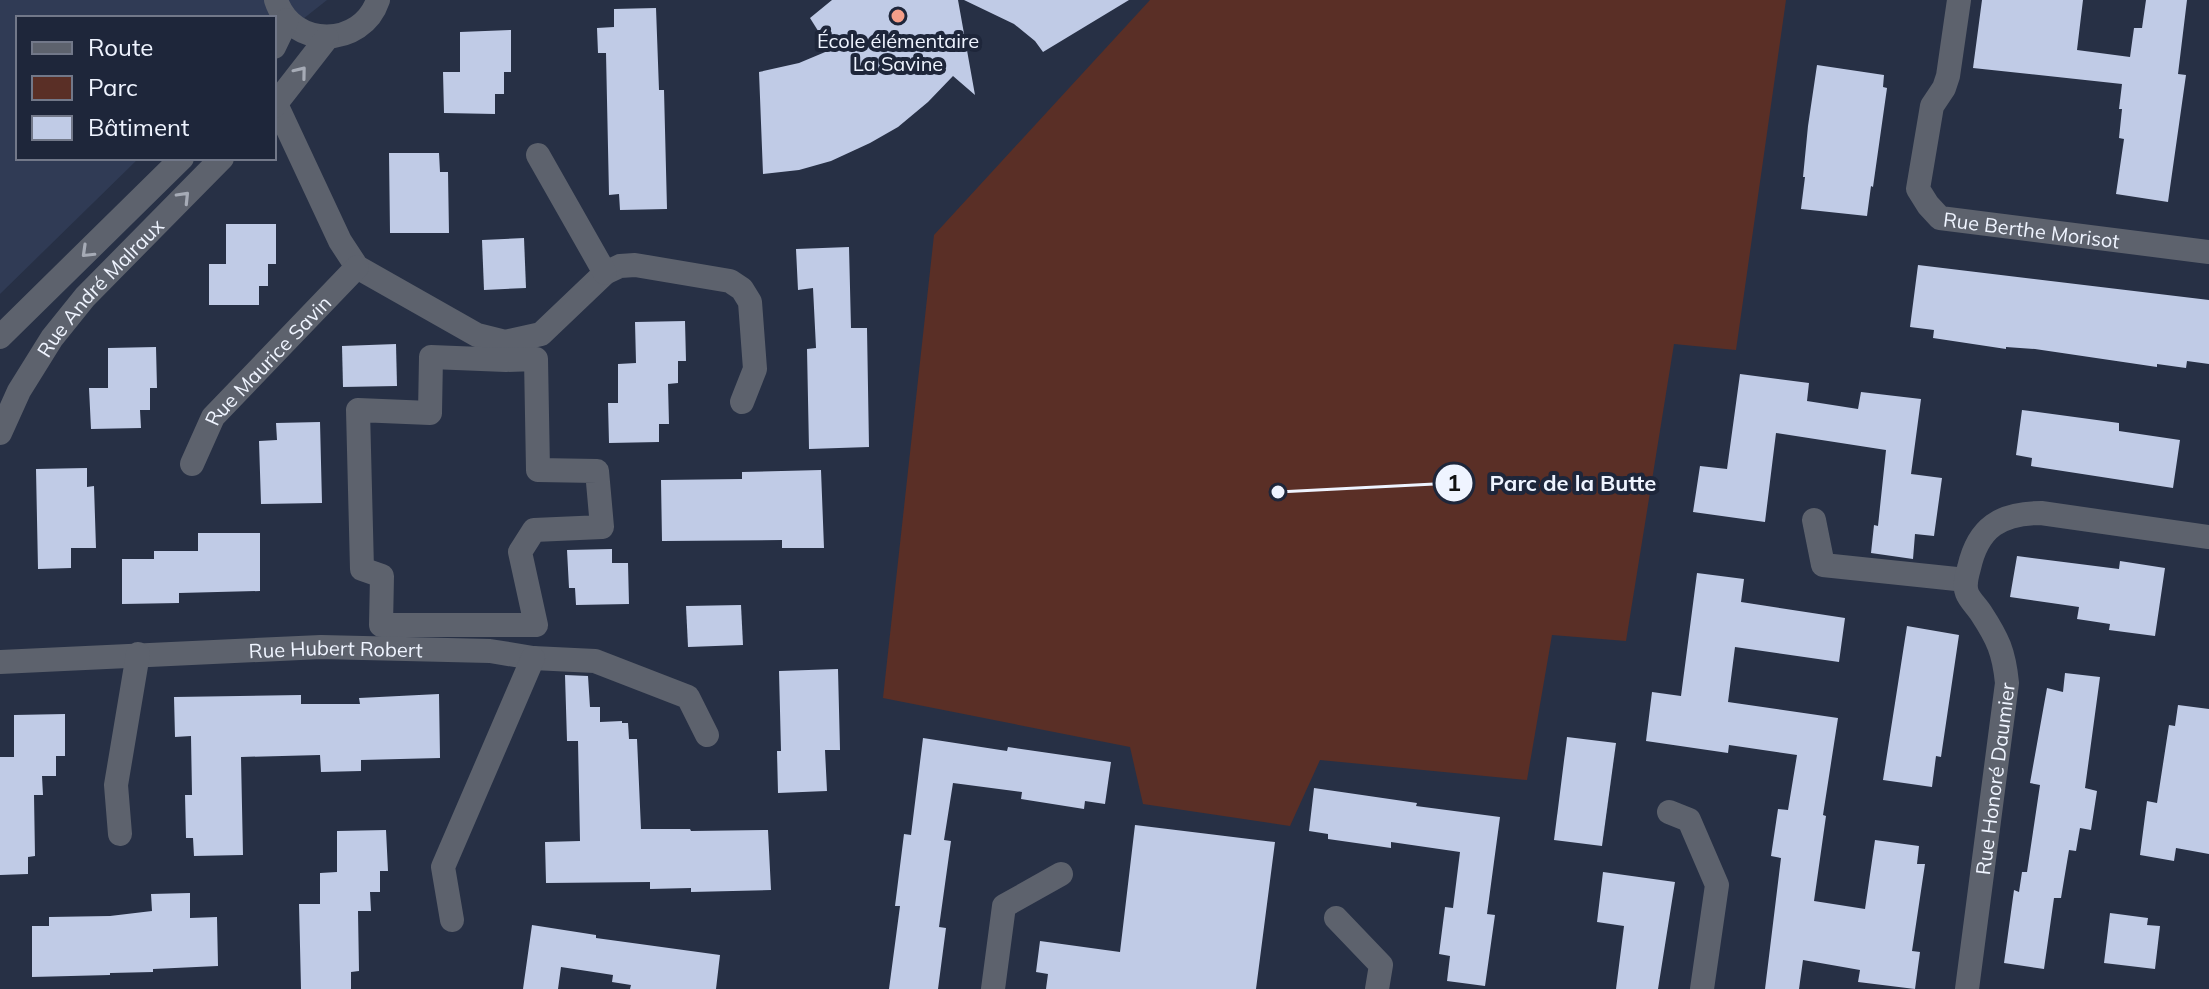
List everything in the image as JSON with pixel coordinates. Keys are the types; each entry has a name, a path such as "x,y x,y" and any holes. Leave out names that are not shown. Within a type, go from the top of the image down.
{"street":[{"name":"Rue Berthe Morisot","path":"1959,0 1948,76 1932,106 1918,189 1940,218 2209,252"},
{"path":"282,10 299,30 327,38 347,34 363,24 381,3"},
{"path":"276,38 282,10"},
{"path":"276,104 327,38"},
{"path":"276,107 340,241 357,267 477,335 505,342 541,334 605,273 620,266 635,265 730,281 742,289 750,302 755,369 742,402"},
{"path":"538,155 605,273"},
{"name":"Rue André Malraux","path":"0,337 180,160"},
{"name":"Rue André Malraux","path":"0,433 19,391 52,338 85,297 220,160"},
{"name":"Rue Maurice Savin","path":"192,464 213,417 357,267"},
{"path":"431,357 536,359 538,470 597,471 602,527 534,530 520,552 536,625 381,625 382,576 362,569 358,410 430,413 431,357"},
{"path":"1814,520 1823,565 1966,580 1978,540 1998,522 2018,513 2041,513 2209,537"},
{"name":"Rue Honoré Daumier","path":"1966,580 1967,593 1999,641 2007,683 1967,989"},
{"name":"Rue Hubert Robert","path":"0,662 321,647 490,651 533,658 595,661 688,697 707,735"},
{"path":"120,834 116,785 138,654"},
{"path":"452,920 443,867 533,658"},
{"path":"1669,812 1689,820 1717,885 1702,989"},
{"path":"993,989 1004,906 1061,874"},
{"path":"1336,918 1381,965 1377,989"}],"shaded area":[{"path":"0,0 327,0 276,40 276,16 16,16 16,160 137,160 0,294"}],"green space":[{"path":"1150,0 1786,0 1736,350 1674,344 1626,641 1552,635 1527,780 1320,760 1290,826 1143,804 1130,747 883,698 934,235"}],"building":[{"path":"832,0 958,0 975,95 953,76 898,127 870,143 831,161 799,170 763,174 759,72 799,63 830,50 810,18"},
{"path":"964,0 1129,0 1043,52 1014,24"},
{"path":"1982,0 2083,0 2077,50 2130,57 2134,28 2142,28 2146,0 2187,0 2178,74 2186,75 2168,202 2116,194 2124,139 2119,138 2122,84 1973,68"},
{"path":"656,8 659,90 664,90 667,209 620,210 619,194 609,195 606,53 598,53 597,28 614,27 614,9"},
{"path":"511,30 511,72 504,72 504,94 495,94 495,114 444,113 443,72 460,72 460,32"},
{"path":"1817,65 1884,75 1883,87 1887,88 1867,216 1801,209"},
{"path":"389,153 439,153 440,172 448,172 449,233 390,233"},
{"path":"226,224 276,224 276,264 268,264 268,286 259,286 259,305 209,305 209,264 226,264"},
{"path":"524,238 526,288 484,290 482,240"},
{"path":"849,247 851,328 867,328 869,447 809,449 807,349 816,348 813,288 798,290 796,249"},
{"path":"1918,265 2209,300 2209,364 2187,361 2186,368 2157,364 2157,367 1933,338 1934,330 1910,327"},
{"path":"685,321 686,361 678,361 678,383 668,384 669,424 659,424 659,442 609,443 608,403 618,403 618,364 636,363 635,322"},
{"path":"396,344 397,386 343,387 342,346"},
{"path":"156,347 157,388 150,388 150,410 140,410 141,428 91,429 89,388 108,388 108,348"},
{"path":"1740,374 1809,383 1807,401 1858,409 1861,392 1921,399 1911,474 1942,478 1934,536 1915,534 1913,559 1871,553 1874,525 1878,526 1886,450 1776,433 1765,522 1693,512 1700,466 1727,469"},
{"path":"2022,410 2119,423 2119,431 2180,440 2173,488 2031,466 2032,458 2016,455"},
{"path":"320,422 322,503 261,504 259,441 277,440 276,423"},
{"path":"87,468 87,487 94,486 96,548 71,548 71,568 38,569 36,469"},
{"path":"821,470 824,548 782,548 782,540 662,541 661,480 742,479 742,472"},
{"path":"198,533 260,533 260,591 179,593 179,603 122,604 122,559 154,559 154,551 198,551"},
{"path":"612,549 612,563 628,563 629,604 576,605 575,588 569,588 567,550"},
{"path":"2017,556 2119,569 2120,561 2165,568 2155,636 2109,630 2110,624 2077,619 2079,607 2010,597"},
{"path":"1697,573 1744,579 1741,602 1845,618 1839,662 1735,647 1728,702 1838,718 1814,901 1865,909 1875,840 1919,846 1917,864 1925,864 1912,951 1920,952 1915,989 1858,982 1860,970 1803,960 1799,989 1765,989 1781,858 1771,856 1778,809 1788,810 1797,755 1729,745 1728,753 1646,741 1652,692 1681,696"},
{"path":"741,605 743,645 688,647 686,606"},
{"path":"1907,626 1959,635 1941,757 1936,756 1932,787 1883,780"},
{"path":"838,669 840,750 825,750 827,791 778,793 777,751 781,751 779,671"},
{"path":"2065,673 2100,677 2085,788 2097,791 2091,830 2080,828 2076,851 2069,850 2061,898 2054,898 2044,969 2004,963 2014,890 2019,892 2022,872 2027,872 2040,785 2030,783 2047,688 2063,692"},
{"path":"565,675 588,676 590,707 600,707 600,722 628,723 629,739 637,739 641,829 768,830 771,890 691,892 691,888 650,889 650,882 546,883 545,842 580,841 578,741 567,741"},
{"path":"439,694 440,758 361,760 361,771 321,772 320,755 241,757 243,855 194,856 193,838 186,838 185,795 192,795 191,736 175,737 174,697 301,695 301,704 360,704 359,698"},
{"path":"2178,705 2209,709 2209,854 2176,848 2174,861 2140,855 2147,801 2157,803 2169,725 2175,726"},
{"path":"65,714 65,756 56,756 56,776 42,776 43,795 34,795 35,856 28,857 28,874 0,875 0,757 14,757 14,715"},
{"path":"1567,737 1616,743 1602,846 1554,840"},
{"path":"923,738 1111,762 1105,804 1085,801 1084,809 1021,799 1022,792 953,783 944,840 951,841 939,927 946,928 938,989 889,989 900,906 895,906 904,834 911,835"},
{"path":"1314,788 1500,817 1487,914 1495,915 1485,986 1447,981 1450,956 1439,954 1445,907 1453,908 1460,852 1391,842 1391,848 1328,839 1328,834 1309,831"},
{"path":"1135,825 1275,842 1256,989 1046,989 1048,974 1036,972 1040,941 1120,952"},
{"path":"386,830 388,871 380,871 380,892 370,892 371,911 358,911 359,971 351,972 351,989 301,989 299,904 320,904 320,873 337,872 337,831"},
{"path":"1603,872 1675,882 1658,989 1616,989 1624,926 1597,922"},
{"path":"190,893 190,918 217,917 218,966 153,969 153,972 110,975 32,977 32,926 49,926 49,917 110,916 152,911 151,894"},
{"path":"2110,913 2148,918 2147,925 2160,926 2155,969 2104,963"},
{"path":"532,925 596,935 596,938 720,955 716,989 630,989 631,985 612,982 613,975 561,967 558,989 523,989"}],"place":[{"name":"École élémentaire La Savine","path":"898,16"},
{"name":"Parc de la Butte","path":"1278,492"}]}
